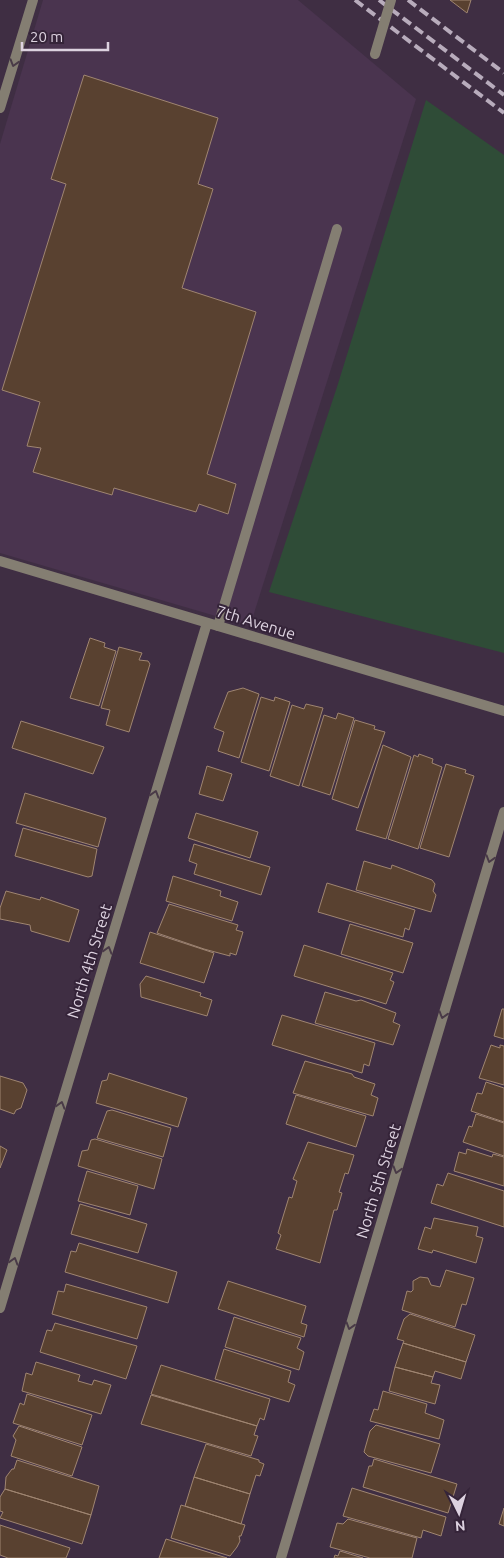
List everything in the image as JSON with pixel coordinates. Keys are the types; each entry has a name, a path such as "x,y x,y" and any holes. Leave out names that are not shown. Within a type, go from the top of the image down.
{"street":[{"path":"0,108 33,0"},
{"path":"375,54 391,0"},
{"name":"North 4th Street","path":"0,1308 212,624 337,229"},
{"name":"7th Avenue","path":"0,561 504,711"},
{"name":"North 5th Street","path":"281,1558 504,812"}],"shaded area":[{"path":"43,0 298,0 416,99 250,626 0,553 0,144"}],"green space":[{"path":"426,100 504,155 504,653 269,592 337,387"}],"building":[{"path":"450,0 471,0 467,13"},
{"path":"84,75 218,118 198,184 213,189 182,288 256,312 207,474 236,484 228,514 199,504 196,512 114,488 112,495 33,472 41,448 27,446 40,402 2,390 66,184 51,179"},
{"path":"90,638 105,643 104,647 116,651 99,706 70,698"},
{"path":"119,647 142,653 139,660 148,661 150,664 129,732 106,725 110,710 101,708"},
{"path":"243,688 259,694 239,758 218,751 224,732 214,728 228,692"},
{"path":"261,697 274,701 275,697 290,702 269,771 241,762"},
{"path":"306,704 323,708 299,786 270,776 292,705 304,709"},
{"path":"338,713 354,718 330,795 302,786 324,715 336,719"},
{"path":"355,720 375,726 374,729 385,732 358,808 332,799"},
{"path":"21,721 104,747 93,774 12,748"},
{"path":"383,745 411,757 386,839 356,830"},
{"path":"419,754 433,759 432,763 442,767 418,849 388,839 414,755 418,757"},
{"path":"446,764 466,770 465,773 474,776 449,857 420,848"},
{"path":"207,766 232,774 223,801 199,794"},
{"path":"25,793 106,818 98,847 16,823"},
{"path":"196,813 258,832 250,858 188,838"},
{"path":"23,828 97,849 92,876 88,877 15,856"},
{"path":"194,844 270,867 261,895 194,874 197,864 189,861"},
{"path":"364,861 391,869 392,865 432,880 435,884 433,891 436,895 431,912 356,890"},
{"path":"173,876 221,891 220,896 238,902 232,921 166,901"},
{"path":"327,883 415,910 409,930 405,928 403,937 318,912"},
{"path":"6,891 40,900 41,897 79,910 69,942 31,931 30,925 0,919 0,908"},
{"path":"169,904 238,925 236,930 243,932 236,955 230,953 230,956 204,949 157,933"},
{"path":"350,924 413,943 403,973 341,954"},
{"path":"150,932 214,953 204,983 140,963"},
{"path":"304,945 393,973 390,980 394,982 386,1004 294,976"},
{"path":"146,976 201,993 200,996 212,1000 207,1016 141,997 140,984"},
{"path":"325,992 356,1001 361,1000 396,1013 393,1022 400,1025 393,1045 315,1023"},
{"path":"502,1009 504,1009 504,1039 494,1036"},
{"path":"282,1015 375,1043 369,1066 364,1064 362,1073 272,1045"},
{"path":"491,1045 500,1048 500,1045 504,1046 504,1085 479,1078"},
{"path":"305,1061 352,1074 354,1077 375,1084 371,1095 378,1098 373,1116 293,1093"},
{"path":"109,1073 187,1098 178,1127 96,1103 102,1081 107,1080"},
{"path":"0,1076 23,1083 27,1090 21,1108 16,1110 14,1114 0,1109"},
{"path":"486,1082 504,1088 504,1122 471,1111 477,1093 482,1094"},
{"path":"296,1095 366,1116 356,1147 286,1124"},
{"path":"112,1110 171,1128 163,1157 97,1138 107,1111"},
{"path":"476,1114 504,1123 504,1156 463,1142 469,1126 472,1127"},
{"path":"95,1139 162,1159 154,1189 78,1166 82,1151 88,1150 91,1140"},
{"path":"308,1142 354,1155 348,1174 345,1173 339,1192 342,1193 337,1210 334,1210 320,1263 276,1249 281,1235 278,1233 289,1197 292,1198 297,1181 293,1179"},
{"path":"0,1146 7,1150 0,1168"},
{"path":"467,1149 492,1157 493,1154 504,1157 504,1186 454,1171 459,1152 466,1154"},
{"path":"87,1171 138,1186 130,1215 78,1201"},
{"path":"448,1173 504,1191 504,1227 431,1203 437,1184 443,1186"},
{"path":"80,1204 147,1224 138,1253 71,1234"},
{"path":"434,1218 478,1227 476,1236 483,1238 476,1263 433,1250 432,1253 418,1249 425,1227 431,1229"},
{"path":"79,1243 177,1272 168,1303 65,1272 71,1251 76,1252"},
{"path":"446,1270 474,1278 466,1305 462,1304 455,1327 402,1310 407,1291 411,1292 413,1290 413,1281 420,1277 428,1278 431,1285 440,1287"},
{"path":"228,1281 306,1306 301,1323 307,1325 304,1337 218,1309"},
{"path":"66,1284 147,1307 137,1339 52,1314 58,1291 64,1292"},
{"path":"410,1314 475,1335 466,1362 403,1343 404,1341 397,1339 404,1319"},
{"path":"234,1317 301,1338 297,1348 304,1352 299,1370 225,1347"},
{"path":"55,1323 137,1346 126,1379 40,1352 47,1330 52,1331"},
{"path":"403,1343 466,1362 461,1379 435,1371 433,1377 395,1367"},
{"path":"224,1349 291,1371 288,1382 295,1385 289,1402 215,1379"},
{"path":"36,1362 80,1375 78,1381 92,1385 94,1380 111,1385 101,1414 22,1391 26,1373 32,1375"},
{"path":"161,1365 270,1399 264,1420 260,1418 257,1426 151,1394"},
{"path":"395,1367 433,1377 431,1383 440,1385 435,1404 389,1391"},
{"path":"383,1391 427,1404 425,1413 444,1420 439,1439 370,1421 374,1409 378,1410"},
{"path":"27,1394 92,1415 82,1445 13,1423 20,1403 24,1405"},
{"path":"151,1395 257,1426 254,1435 258,1436 251,1456 141,1424"},
{"path":"376,1425 440,1444 431,1473 368,1456 364,1452 370,1431"},
{"path":"19,1426 82,1447 72,1476 11,1456 16,1440 13,1436"},
{"path":"206,1444 259,1460 259,1462 264,1464 260,1476 256,1475 250,1494 194,1477"},
{"path":"374,1459 457,1484 448,1513 363,1487 369,1466 372,1466"},
{"path":"17,1460 99,1486 91,1515 5,1489 6,1477 14,1469"},
{"path":"194,1477 250,1494 241,1524 185,1506"},
{"path":"352,1488 446,1517 441,1536 423,1530 421,1538 343,1516"},
{"path":"5,1489 91,1515 82,1544 0,1518 3,1512 0,1511 0,1497"},
{"path":"181,1505 245,1525 241,1536 239,1536 240,1541 230,1556 171,1538"},
{"path":"504,1508 504,1526 499,1524"},
{"path":"348,1519 417,1538 412,1558 370,1558 330,1547 337,1523 343,1524"},
{"path":"0,1525 70,1548 66,1558 8,1558 0,1555"},
{"path":"166,1539 227,1558 159,1558"},
{"path":"340,1551 363,1558 334,1558 335,1555 338,1556"}],"railway":[{"path":"355,0 504,113"},
{"path":"379,0 504,95"},
{"path":"408,0 504,73"}]}
